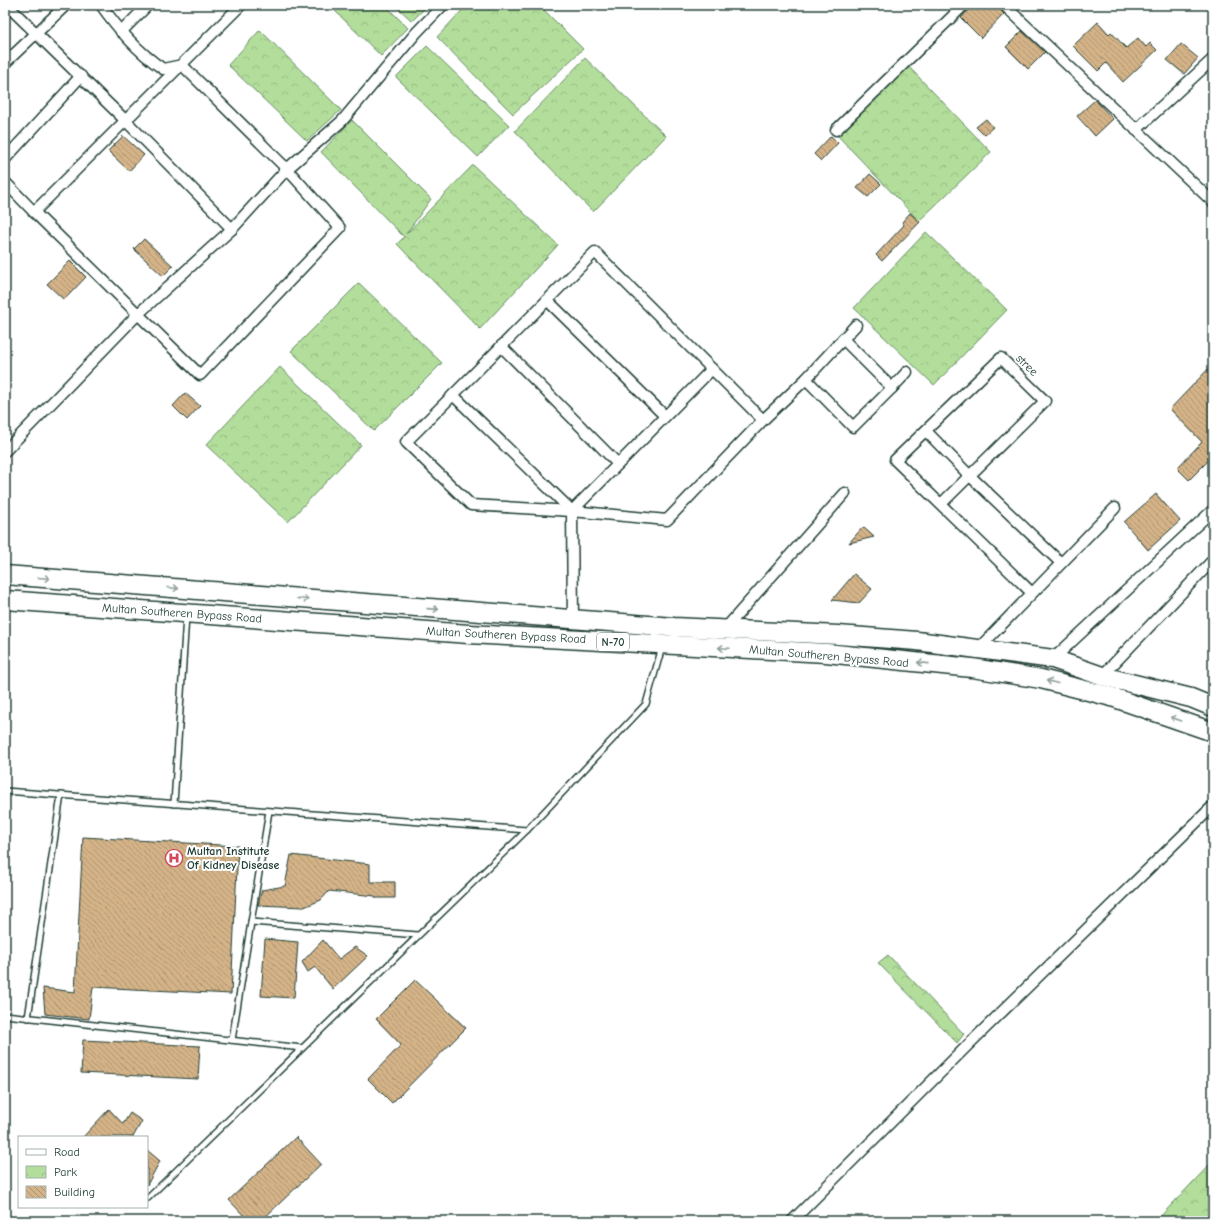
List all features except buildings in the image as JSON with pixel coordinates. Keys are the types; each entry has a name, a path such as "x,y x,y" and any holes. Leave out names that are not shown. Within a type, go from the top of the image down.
{"highway":[{"name":"Multan Southeren Bypass Road","path":"5,575 573,620 724,630 838,635 978,649 1053,659 1102,676 1191,698 1213,707"},
{"name":"Multan Southeren Bypass Road","path":"5,600 469,634 826,653 972,668 1040,679 1112,697 1213,732"}],"street":[{"path":"7,5 81,76 232,229"},
{"path":"5,63 66,5"},
{"path":"101,5 121,32 144,56 163,69 182,64"},
{"path":"121,32 148,5"},
{"path":"34,212 241,5"},
{"path":"5,451 138,314 232,229 287,170 342,121 416,33 444,5"},
{"path":"836,130 964,5"},
{"path":"1004,5 1213,202"},
{"path":"1136,130 1213,59"},
{"path":"5,182 200,375 340,228 287,170 182,64"},
{"path":"5,159 81,76"},
{"path":"763,420 595,252 406,442 471,506 572,511 667,520 763,420 806,379 856,325"},
{"path":"547,300 666,416"},
{"path":"843,339 892,388"},
{"path":"501,346 618,464"},
{"name":"stree","path":"941,504 1045,400 1001,358 895,460 1032,593"},
{"path":"573,620 572,511 712,369"},
{"path":"806,379 853,428 907,372"},
{"path":"453,395 572,511"},
{"path":"926,430 969,475 1061,563"},
{"path":"724,630 845,493"},
{"path":"978,649 1115,508"},
{"path":"1053,659 1213,510"},
{"path":"1102,676 1213,560"},
{"path":"792,1221 964,1048 1213,806"}],"lane":[{"path":"174,804 186,613"},
{"path":"148,1198 527,830 646,704 662,644"},
{"path":"5,791 527,830"},
{"path":"28,1018 60,796"},
{"path":"232,1040 269,811"},
{"path":"251,922 418,935"},
{"path":"5,1015 302,1048"}],"green space":[{"path":"329,5 385,5 408,28 381,56"},
{"path":"395,5 428,5 412,21"},
{"path":"467,5 539,5 583,49 513,114 437,37"},
{"path":"260,30 341,110 307,141 228,65"},
{"path":"427,46 509,125 478,157 396,77"},
{"path":"585,58 666,136 593,212 515,131"},
{"path":"908,66 991,152 919,221 837,135"},
{"path":"352,120 431,199 406,234 473,165 558,245 480,329 397,244 404,237 321,152"},
{"path":"926,232 1007,310 934,385 854,308"},
{"path":"359,283 442,363 374,431 291,351"},
{"path":"280,367 361,445 288,522 206,445"},
{"path":"888,955 964,1034 957,1043 878,963"},
{"path":"1213,1161 1213,1221 1156,1221"}],"place":[{"name":"Multan Institute Of Kidney Disease","path":"174,858"}]}
